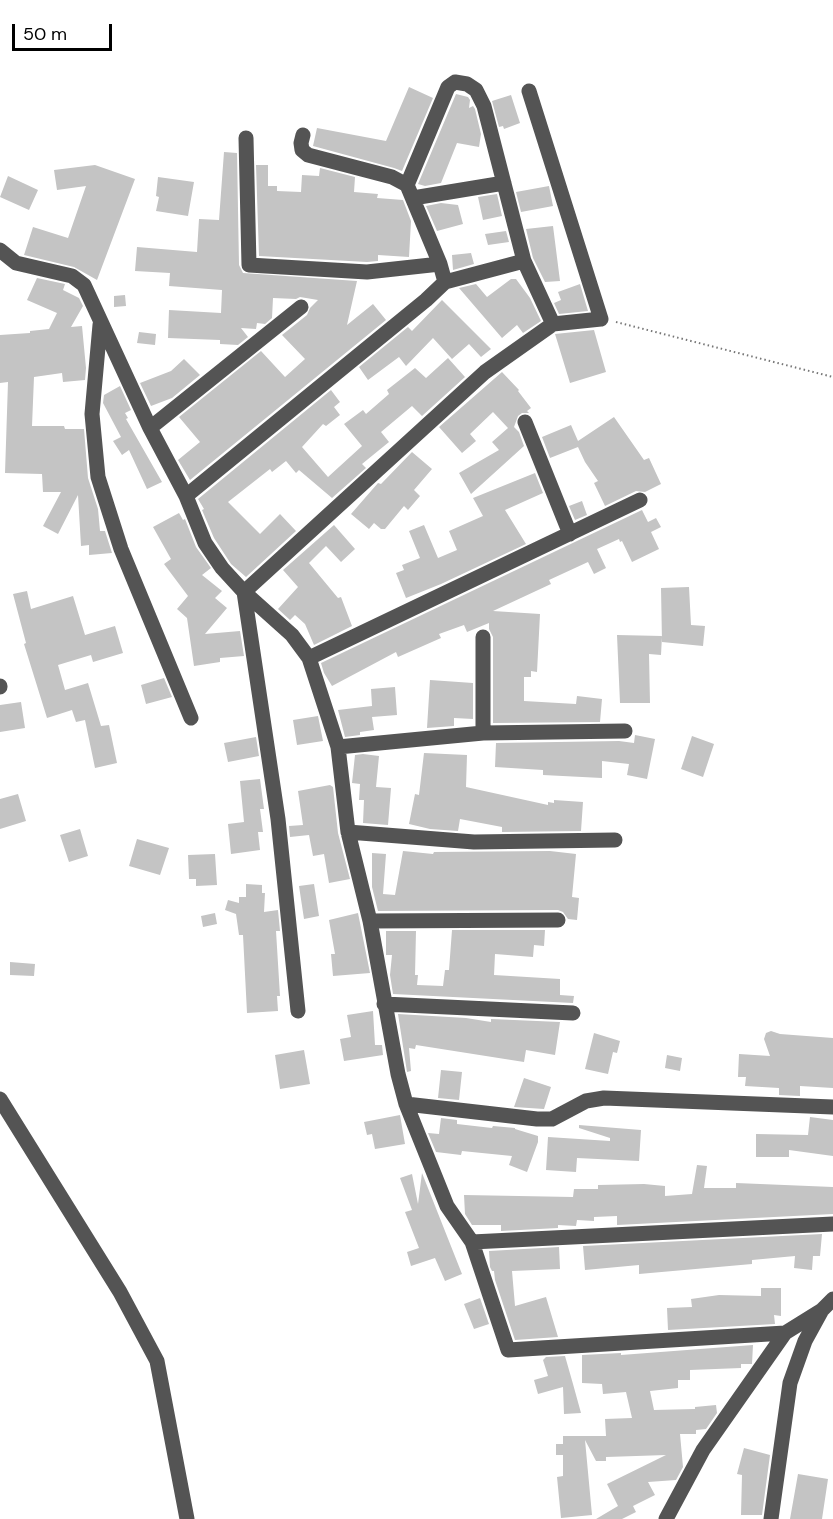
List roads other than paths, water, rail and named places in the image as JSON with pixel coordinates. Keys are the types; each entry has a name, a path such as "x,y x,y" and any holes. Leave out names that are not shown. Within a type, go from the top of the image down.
{"street":[{"path":"410,191 448,87 455,82 467,84 476,90 484,106 524,261 553,324"},
{"path":"244,592 485,372 553,324 601,319 530,91"},
{"path":"303,135 302,150 308,155 392,177 410,191 445,282"},
{"path":"246,138 249,265 367,272 440,264"},
{"path":"410,191 504,183"},
{"path":"0,250 16,263 72,276 84,285 150,428 186,496 205,543 222,568 244,592 284,627 309,658 338,747 348,832 370,921 384,1004 406,1104 447,1206 472,1242 508,1350 785,1333"},
{"path":"186,496 445,282 524,261"},
{"path":"150,428 301,307"},
{"path":"101,322 92,414 98,477 121,549 191,717"},
{"path":"525,422 570,534"},
{"path":"309,658 640,500"},
{"path":"244,592 278,819 298,1011"},
{"path":"483,637 483,733"},
{"path":"338,747 483,733 625,731"},
{"path":"348,832 474,842 615,840"},
{"path":"370,921 558,920"},
{"path":"384,1004 573,1013"},
{"path":"406,1104 537,1119 552,1119 586,1101 604,1098 833,1107"},
{"path":"0,1099 120,1292 157,1361 187,1519"},
{"path":"472,1242 833,1224"},
{"path":"666,1519 702,1450 785,1333 827,1305"},
{"path":"771,1519 790,1383 805,1341 827,1305"}]}
